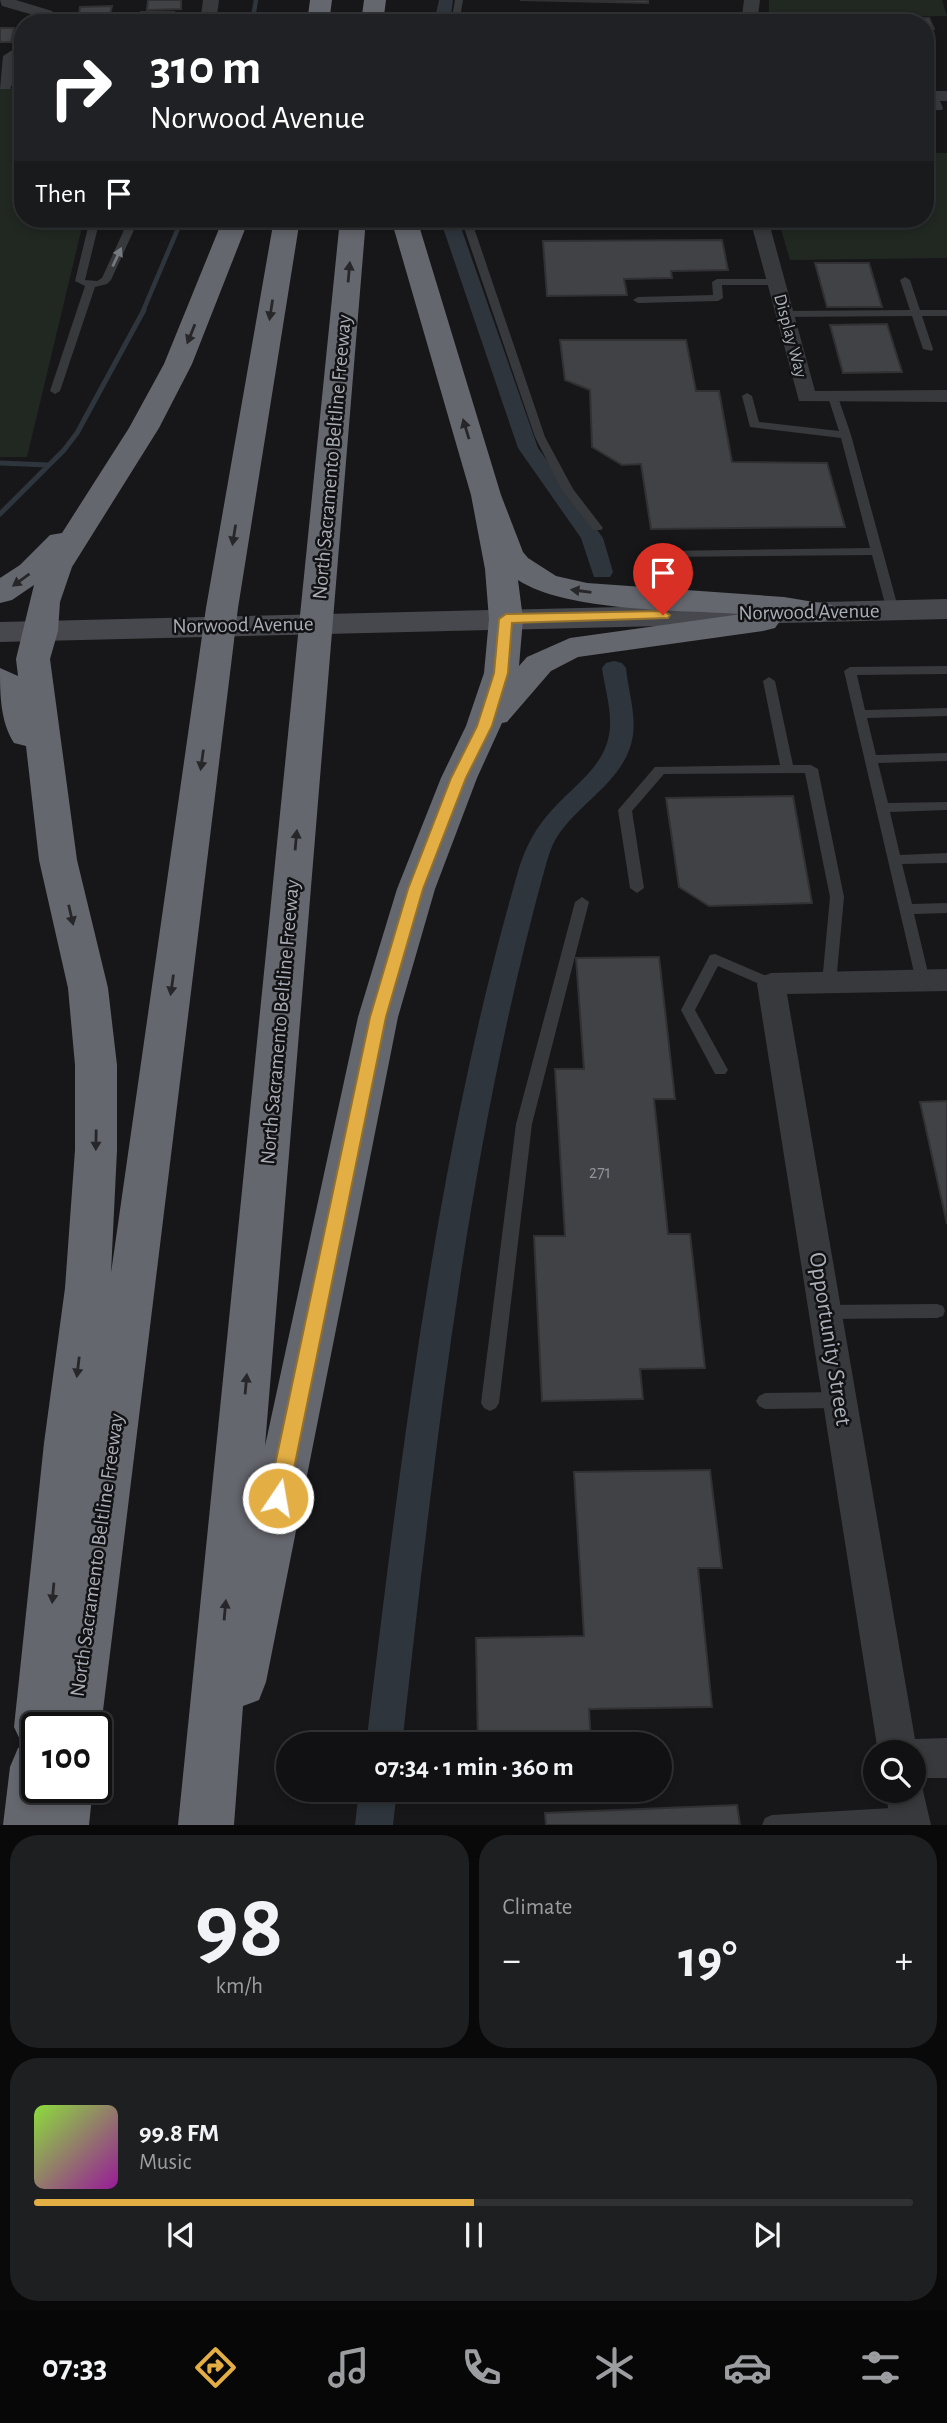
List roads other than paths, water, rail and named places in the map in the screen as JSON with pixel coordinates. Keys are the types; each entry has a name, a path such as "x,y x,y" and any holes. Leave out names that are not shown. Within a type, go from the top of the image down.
{"highway":[{"path":"58,860 33,659 21,631 44,601 56,567 144,428 178,364 232,228"},
{"name":"North Sacramento Beltline Freeway","path":"76,1712 222,608 285,228"},
{"name":"North Sacramento Beltline Freeway","path":"208,1825 353,228"},
{"path":"407,228 486,495 508,554 528,575 545,583 587,593 820,612"},
{"path":"208,1825 378,1017 416,889 459,778 484,726 501,673 506,619 501,569 486,495"},
{"path":"0,593 32,572 102,496"},
{"path":"484,726 539,664 570,648 820,612"},
{"path":"0,679 15,691 58,860 88,988 96,1065 96,1150 88,1288 68,1443 42,1712"},
{"path":"31,1825 33,1803"},
{"path":"61,1825 64,1803"}],"main road":[{"name":"Norwood Avenue","path":"21,631 947,609"}],"street":[{"path":"8,0 8,3 46,14"},
{"path":"2,85 14,54"},
{"name":"Display Way","path":"761,228 806,397 947,396"},
{"path":"771,984 935,980"},
{"name":"Opportunity Street","path":"771,984 896,1740"},
{"path":"926,1759 947,1758"}],"lane":[{"path":"93,228 80,281 91,283 106,280 130,228"},
{"path":"469,228 540,437 568,490 597,528"},
{"path":"905,280 928,349"},
{"path":"638,300 718,298 717,282 775,282"},
{"path":"55,391 91,283"},
{"path":"784,314 947,313"},
{"path":"747,396 754,425 846,435"},
{"path":"833,397 846,435 893,611"},
{"path":"664,554 877,551"},
{"path":"935,980 906,909 850,671 947,670"},
{"path":"769,681 787,769"},
{"path":"860,714 947,712"},
{"path":"870,759 947,757"},
{"path":"637,888 625,810 660,770 811,769 837,897 829,983"},
{"path":"882,808 947,806"},
{"path":"894,860 947,858"},
{"path":"490,1403 523,1124 582,902"},
{"path":"906,909 947,908"},
{"path":"720,1070 688,1010 715,959 771,984"},
{"path":"826,1312 937,1311"},
{"path":"765,1401 840,1400"},
{"path":"772,1825 908,1810"}],"waterway":[{"path":"254,14 256,0"},
{"path":"444,14 446,0"},
{"path":"143,311 178,228"},
{"path":"452,228 528,448 592,538 602,572"},
{"path":"0,514 64,450 77,433 144,310"},
{"path":"0,463 48,465"},
{"path":"386,1732 440,1303 479,1083 504,975 538,850 550,828 604,772 618,748 621,719 614,668"},
{"path":"374,1825 377,1802"}]}
